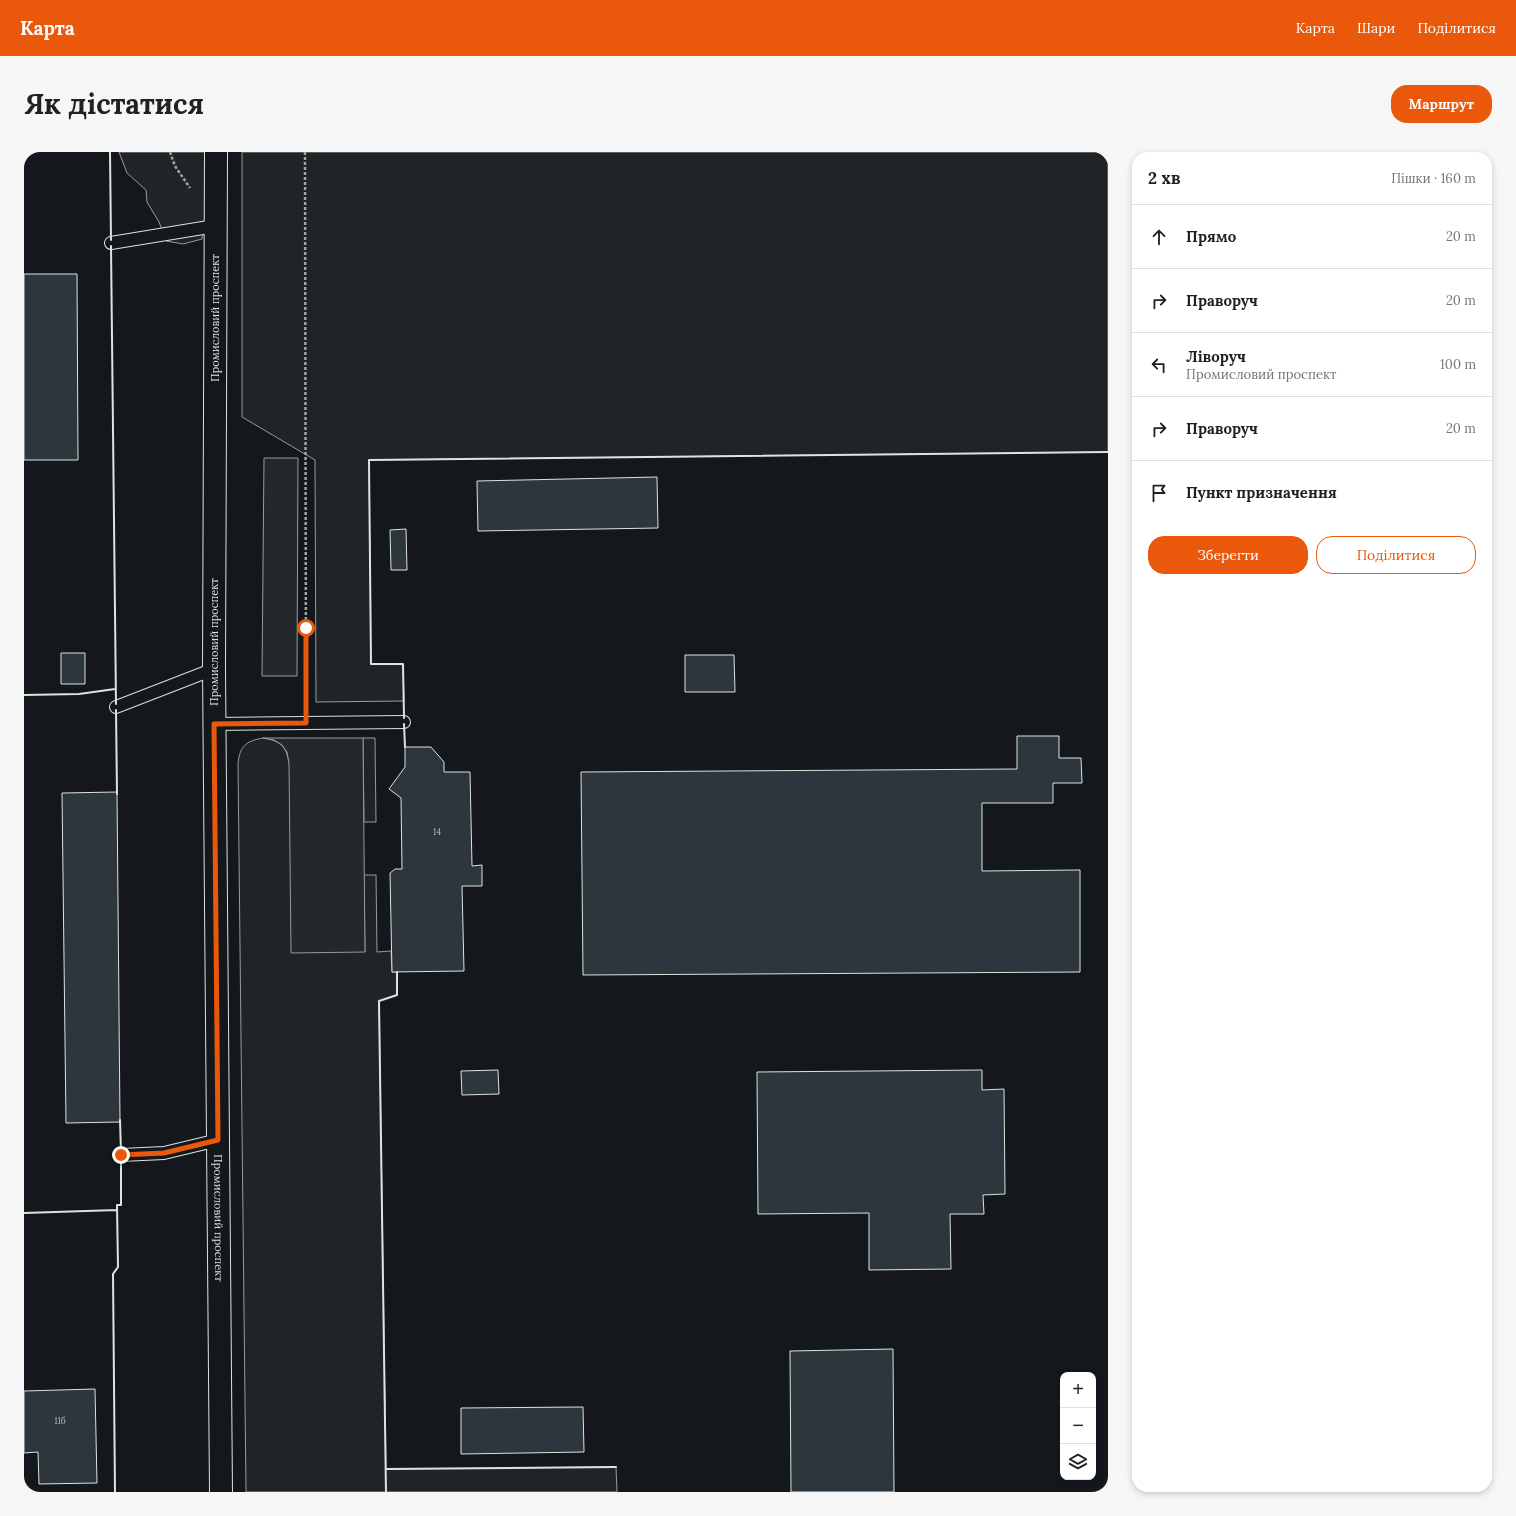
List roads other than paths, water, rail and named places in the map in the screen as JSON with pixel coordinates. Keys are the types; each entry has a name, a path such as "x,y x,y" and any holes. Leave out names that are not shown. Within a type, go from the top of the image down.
{"street":[{"name":"Промисловий проспект","path":"216,152 214,724 221,1492"}],"lane":[{"path":"111,243 215,226"},
{"path":"116,707 214,669"},
{"path":"214,724 404,722"},
{"path":"121,1155 164,1153 218,1140"}]}
